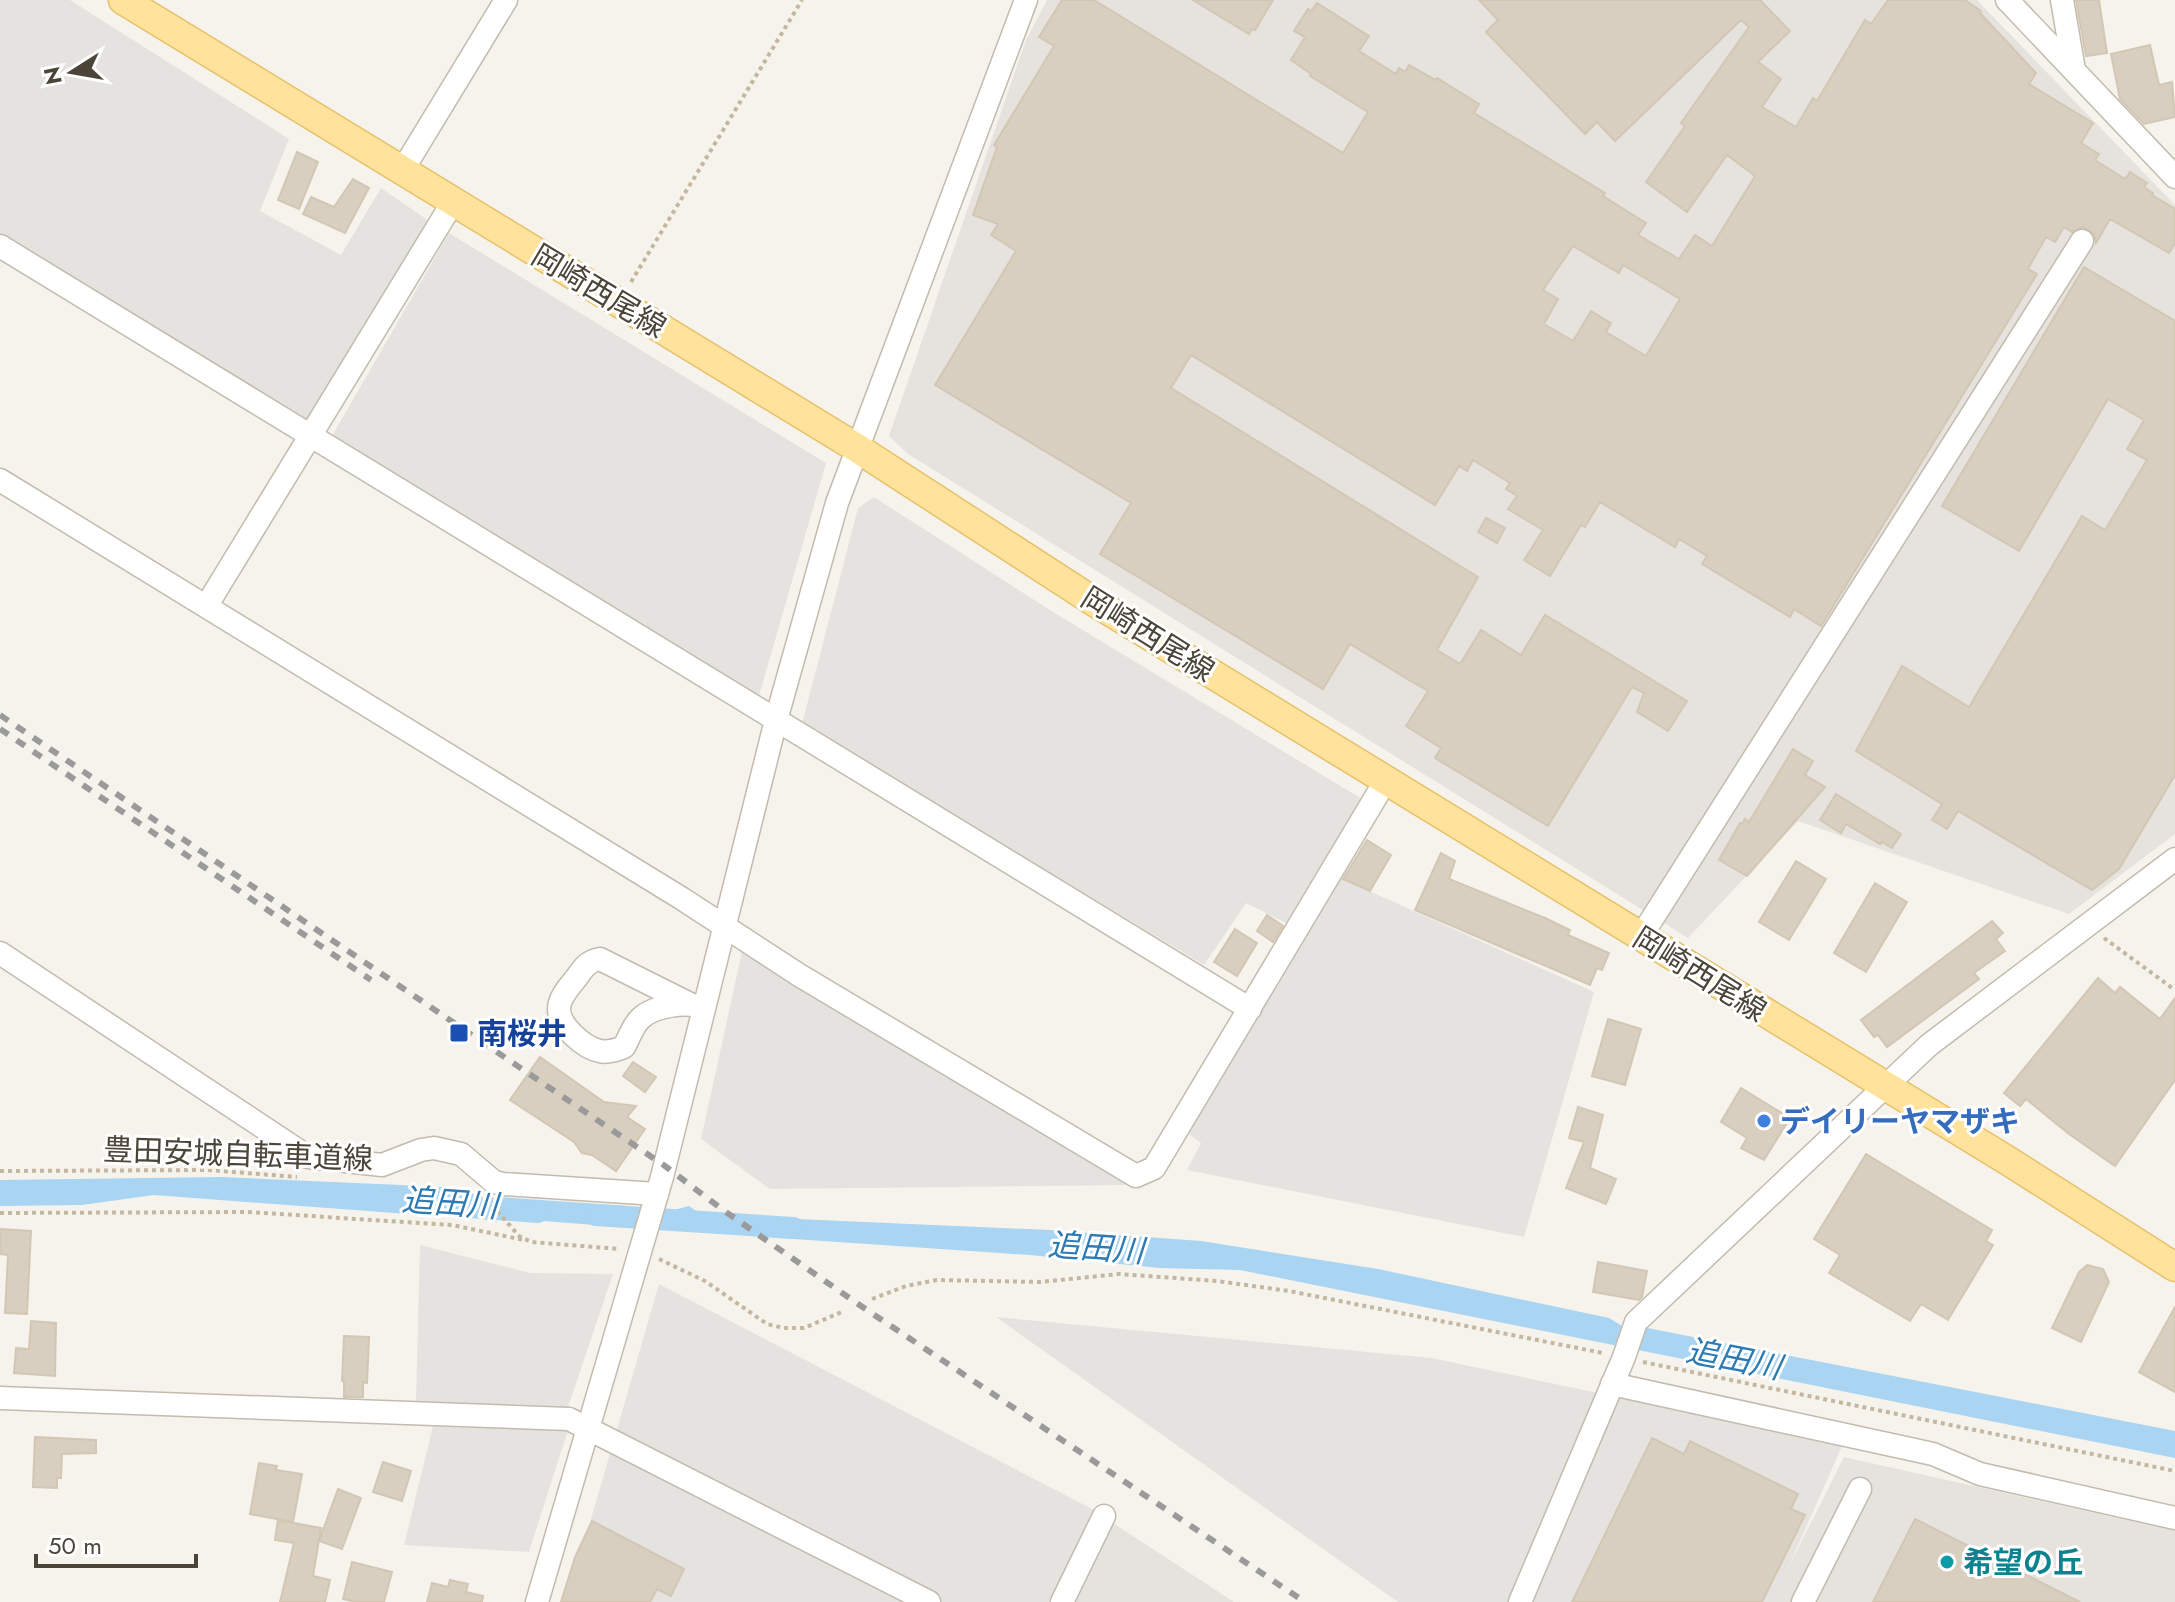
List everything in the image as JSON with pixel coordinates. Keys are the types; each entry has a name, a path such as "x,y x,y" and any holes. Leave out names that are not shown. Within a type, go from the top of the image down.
{"main road":[{"name":"岡崎西尾線","path":"123,0 857,448 1093,601 2175,1267"}],"street":[{"path":"402,171 506,0"},
{"path":"537,1602 655,1199 696,1005 723,928 776,720 837,503 1026,0"},
{"path":"2007,0 2175,177"},
{"path":"2062,0 2074,72"},
{"path":"207,605 453,202"},
{"path":"1640,938 2082,241"},
{"path":"0,246 1250,1009"},
{"path":"0,480 681,898 723,928 1136,1176 1154,1168 1386,780"},
{"path":"1520,1602 1636,1322 1929,1045 2175,859"},
{"path":"0,953 308,1157 382,1165 434,1148 461,1154 494,1182 655,1199"},
{"path":"600,959 696,1005 647,1014 638,1020 624,1047 602,1052 590,1047 566,1028 560,1018 559,1007 563,996 586,965 600,959"},
{"path":"1612,1384 1933,1454 1980,1474 2175,1518"},
{"path":"0,1398 569,1419 929,1602"},
{"path":"1803,1602 1860,1489"},
{"path":"1062,1602 1104,1516"}],"path":[{"path":"618,303 802,0"},
{"path":"2086,924 2175,990"},
{"name":"豊田安城自転車道線","path":"0,1171 208,1170 302,1178"},
{"path":"487,1198 510,1227 531,1242"},
{"path":"0,1213 247,1212 452,1225 531,1242 642,1243 767,1324 804,1328 844,1311"},
{"path":"872,1299 906,1286 937,1280 1040,1282 1119,1274 1217,1281 1289,1291 1624,1357 2175,1471"}],"shaded area":[{"path":"0,0 70,0 289,139 260,211 341,255 381,188 432,223 307,419 0,237"},
{"path":"1047,0 1977,0 2175,205 2175,834 2069,914 1798,821 1688,938 908,454 889,436 1026,40"},
{"path":"449,233 826,463 759,696 332,436"},
{"path":"874,497 1053,612 1362,799 1286,923 1246,903 1204,965 802,724 858,508"},
{"path":"1338,877 1594,992 1524,1237 1187,1170 1201,1143 1185,1131"},
{"path":"742,952 1131,1185 770,1189 701,1139"},
{"path":"420,1245 530,1273 613,1274 568,1407 416,1403"},
{"path":"659,1284 1094,1510 1049,1602 567,1602"},
{"path":"996,1317 1431,1358 1843,1444 1773,1602 1398,1602"},
{"path":"433,1426 568,1430 529,1552 404,1545"},
{"path":"1844,1457 2175,1531 2175,1602 1771,1602"},
{"path":"1113,1523 1234,1602 1074,1602"}],"water":[{"path":"222,1177 468,1188 497,1222 461,1215 408,1214 154,1195 82,1205 0,1206 0,1180"},
{"path":"499,1198 628,1206 621,1227 518,1219"},
{"path":"689,1206 720,1228 673,1227 674,1210"},
{"path":"749,1217 1049,1230 1201,1241 1378,1269 1609,1318 1627,1329 1618,1346 1240,1270 1160,1268 1030,1255 779,1238"},
{"path":"1642,1327 2175,1431 2175,1458 1633,1349"}],"building":[{"path":"1062,0 1094,0 1343,153 1368,112 1310,76 1291,60 1305,37 1294,31 1308,9 1311,11 1317,3 1369,36 1359,51 1396,74 1399,68 1405,72 1409,65 1479,104 1474,113 1605,193 1603,196 1646,223 1638,235 1679,259 1695,235 1712,246 1755,176 1727,155 1687,212 1646,182 1685,126 1681,123 1749,27 1741,20 1615,141 1597,122 1585,134 1486,32 1498,20 1479,0 1760,0 1790,31 1758,62 1781,79 1762,107 1796,127 1813,98 1817,101 1865,20 1871,24 1888,0 1965,0 1981,11 2036,73 2029,84 2093,123 2081,143 2099,154 2095,160 2125,179 2130,172 2147,183 2144,187 2152,195 2175,209 2175,243 2169,253 2110,219 2096,243 2094,234 2083,227 2072,232 2064,227 2055,242 2046,237 2028,269 2037,274 1821,626 1794,609 1790,617 1702,564 1707,556 1679,539 1675,547 1600,502 1585,527 1581,525 1550,576 1524,560 1543,530 1508,509 1517,496 1506,489 1510,483 1473,460 1467,471 1459,466 1435,505 1191,355 1171,388 1478,577 1437,650 1460,664 1481,630 1521,655 1545,615 1687,701 1668,731 1637,712 1644,693 1632,687 1548,826 1435,758 1441,748 1406,726 1428,691 1350,644 1323,689 1100,554 1131,503 935,385 1016,251 991,235 998,224 973,215 997,147 994,145 1054,46 1039,37","holes":["1573,246 1619,273 1623,265 1680,299 1646,356 1606,332 1611,323 1591,311 1573,341 1544,324 1558,299 1543,290"]},
{"path":"1193,0 1273,0 1255,30 1252,29 1249,34"},
{"path":"2076,0 2099,0 2107,53 2086,56"},
{"path":"2150,45 2159,85 2172,82 2175,117 2144,124 2120,99 2111,54"},
{"path":"297,152 318,162 299,209 278,200"},
{"path":"353,179 369,188 345,233 303,214 311,197 334,207"},
{"path":"2084,267 2175,321 2175,775 2119,869 2092,890 1958,811 1947,829 1932,820 1942,804 1856,751 1902,666 1969,707 2082,516 2105,530 2147,460 2127,449 2144,420 2108,399 2019,551 1942,506"},
{"path":"1486,518 1505,528 1497,543 1478,532"},
{"path":"1793,749 1813,761 1805,775 1825,787 1747,876 1719,860 1740,823 1745,819 1749,822"},
{"path":"1836,794 1901,834 1892,848 1846,824 1841,833 1820,820"},
{"path":"1367,840 1391,855 1370,891 1343,879"},
{"path":"1441,853 1455,861 1449,879 1545,918 1570,930 1568,935 1609,953 1602,970 1597,968 1590,985 1415,910"},
{"path":"1796,861 1826,879 1789,940 1759,922"},
{"path":"1875,883 1907,902 1866,972 1834,953"},
{"path":"1267,915 1283,926 1273,942 1257,931"},
{"path":"1992,921 2003,933 1996,939 2005,951 1974,973 1979,979 1887,1047 1878,1035 1874,1037 1861,1020"},
{"path":"1235,929 1257,943 1237,976 1214,962"},
{"path":"2098,978 2115,993 2120,987 2160,1019 2175,998 2175,1080 2115,1166 2026,1099 2020,1106 2004,1093"},
{"path":"1608,1019 1641,1029 1625,1085 1592,1076"},
{"path":"540,1057 604,1102 636,1106 627,1117 645,1129 616,1171 592,1155 582,1153 574,1142 510,1100"},
{"path":"633,1062 656,1077 645,1092 623,1076"},
{"path":"1741,1088 1790,1118 1764,1160 1741,1148 1747,1138 1721,1122"},
{"path":"1578,1107 1603,1115 1590,1168 1616,1179 1606,1204 1566,1188 1584,1142 1569,1138"},
{"path":"1866,1154 1992,1230 1986,1241 1993,1245 1948,1320 1921,1304 1910,1321 1829,1273 1840,1255 1814,1239"},
{"path":"0,1229 31,1231 27,1314 5,1313 8,1255 0,1254"},
{"path":"1598,1262 1647,1271 1642,1297 1639,1300 1593,1292"},
{"path":"2087,1265 2103,1269 2109,1282 2081,1342 2052,1328 2079,1272"},
{"path":"2175,1307 2175,1392 2139,1372"},
{"path":"31,1321 56,1323 55,1376 14,1373 16,1348 29,1349"},
{"path":"344,1336 369,1337 367,1383 363,1382 363,1397 344,1397"},
{"path":"35,1437 96,1440 96,1453 62,1454 61,1478 57,1478 57,1488 33,1487"},
{"path":"1652,1438 1684,1454 1690,1441 1798,1494 1791,1509 1805,1515 1762,1602 1572,1602"},
{"path":"383,1462 411,1471 402,1501 373,1492"},
{"path":"259,1463 277,1466 276,1470 302,1474 293,1522 250,1514"},
{"path":"338,1489 361,1498 342,1549 319,1541"},
{"name":"希望の丘","path":"1915,1519 2048,1586 2080,1602 1873,1602"},
{"path":"278,1520 321,1528 313,1576 330,1580 325,1602 280,1602 294,1543 275,1540"},
{"path":"592,1521 684,1569 671,1596 657,1589 650,1602 561,1602 575,1557"},
{"path":"352,1562 392,1572 384,1602 343,1599"},
{"path":"450,1580 468,1584 466,1592 483,1596 482,1602 427,1602 432,1583 448,1587"}],"waterway":[{"name":"追田川","path":"456,1206 538,1212"},
{"name":"追田川","path":"596,1215 793,1228"}],"railway":[{"path":"0,715 665,1166 858,1304 1305,1602"},
{"path":"0,729 371,980"}],"place":[{"name":"南桜井","path":"459,1033"},
{"name":"デイリーヤマザキ","path":"1764,1121"},
{"name":"希望の丘","path":"1947,1562"}]}
